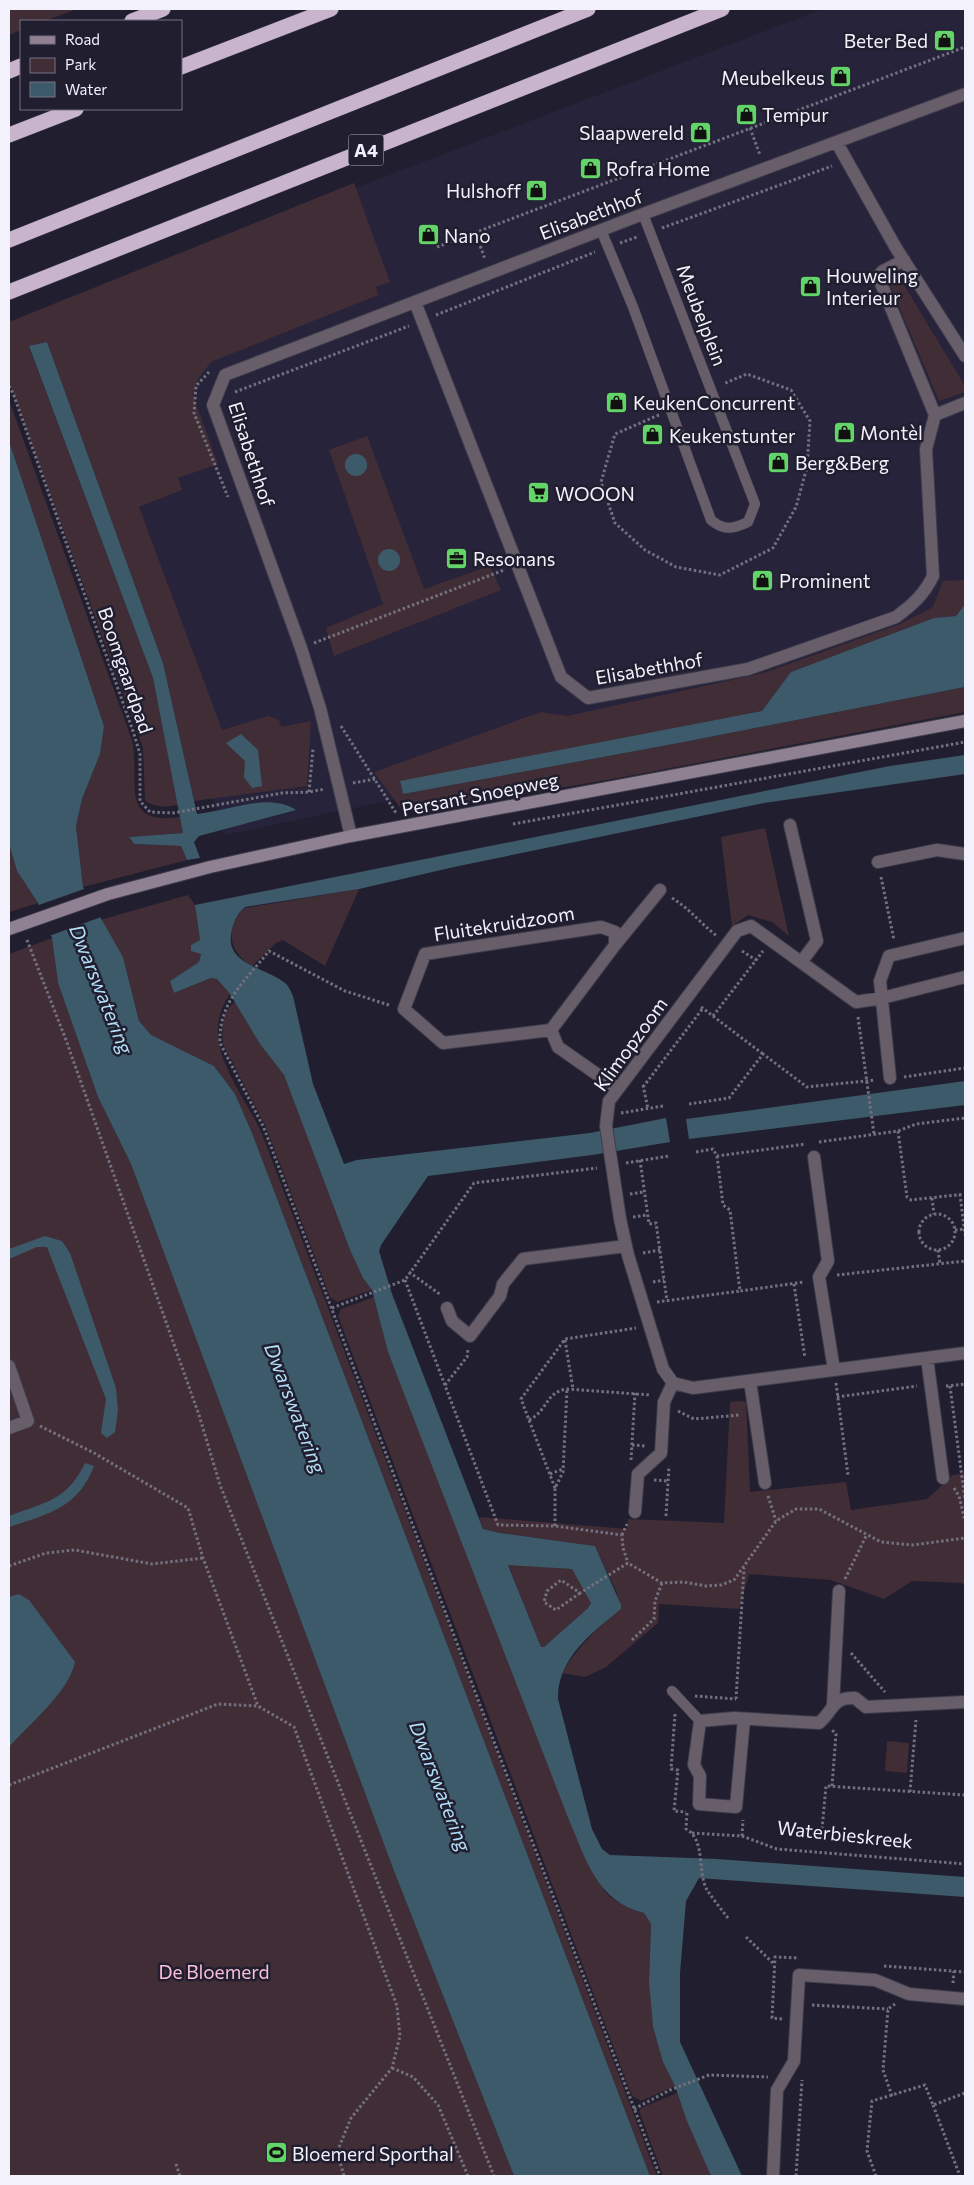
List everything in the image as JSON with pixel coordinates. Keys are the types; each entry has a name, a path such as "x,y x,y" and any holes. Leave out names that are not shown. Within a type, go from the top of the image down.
{"highway":[{"path":"135,20 163,9"},
{"path":"182,68 331,9"},
{"name":"A4","path":"9,240 588,9"},
{"name":"A4","path":"9,292 722,9"},
{"path":"9,135 73,110"}],"main road":[{"name":"Persant Snoepweg","path":"9,930 108,894 210,867 351,836 399,829 965,722"}],"street":[{"name":"Elisabethhof","path":"351,836 307,646 213,405 225,375 643,214 965,94"},
{"path":"837,143 904,260 965,356"},
{"path":"904,260 883,271 880,275 880,281 936,416 965,403"},
{"name":"Elisabethhof","path":"415,302 560,677 588,698 748,669 896,617 915,603 928,588 933,576 926,449 936,416"},
{"path":"790,825 817,940 802,961"},
{"path":"878,862 937,850 965,854"},
{"path":"404,1009 443,1043 551,1030 615,945 660,890"},
{"name":"Klimopzoom","path":"606,1121 609,1101 738,931 752,926 856,1002"},
{"name":"Fluitekruidzoom","path":"404,1009 425,954 601,927 615,932 615,945"},
{"path":"890,1078 880,981 889,956 965,938"},
{"path":"856,1002 882,998 965,977"},
{"path":"551,1030 558,1047 618,1089"},
{"path":"606,1121 611,1162 626,1246 663,1368 673,1384 693,1388 965,1353"},
{"path":"814,1157 828,1261 819,1278 834,1370"},
{"path":"447,1308 452,1321 470,1336 500,1296 503,1284 523,1259 626,1246"},
{"path":"927,1358 943,1478"},
{"path":"9,1366 28,1421 9,1428"},
{"path":"750,1381 764,1483"},
{"path":"635,1512 638,1474 661,1453 665,1399 673,1384"},
{"path":"739,1719 736,1807 699,1804 700,1776 694,1765 700,1721 739,1719 819,1723 829,1714 833,1705 839,1591"},
{"path":"833,1705 843,1698 855,1698 866,1708 965,1702"},
{"path":"773,2176 777,2090 794,2061 799,1975 875,1980 909,1994 965,1998"}],"lane":[{"name":"Meubelplein","path":"602,230 633,306 711,520 719,527 733,528 748,522 755,504 643,214"},
{"path":"672,1691 700,1721"}],"path":[{"path":"437,246 965,47"},
{"path":"750,128 760,156"},
{"path":"230,394 422,321 608,247 847,161"},
{"path":"475,232 485,259 476,262"},
{"path":"212,369 196,386 194,414 230,502"},
{"name":"Boomgaardpad","path":"9,386 17,402 133,731 140,754 140,801 150,812 173,813 282,794 309,792"},
{"path":"307,646 516,565"},
{"path":"307,646 309,634"},
{"path":"320,708 344,729 396,811 399,829"},
{"name":"Persant Snoepweg","path":"508,824 965,742"},
{"path":"878,862 897,954"},
{"path":"660,890 687,907 696,919 727,944"},
{"path":"27,940 66,1040 199,1415 220,1485 494,2176"},
{"path":"713,1016 771,940"},
{"path":"404,1009 346,991 269,952 223,1012 219,1029 220,1043 264,1128 660,2176"},
{"path":"687,997 807,1087 965,1068"},
{"path":"856,1002 874,1134"},
{"path":"643,1087 703,1008"},
{"path":"689,1104 729,1098 763,1054"},
{"path":"638,1062 648,1109"},
{"path":"606,1121 663,1106"},
{"path":"717,1156 898,1131 916,1124 965,1118"},
{"path":"898,1131 907,1197 911,1200 965,1194"},
{"path":"696,1152 712,1149 717,1156 723,1205 730,1210 740,1291"},
{"path":"332,1308 405,1280 474,1183 611,1162 669,1156"},
{"path":"640,1160 649,1224 656,1223 667,1301"},
{"path":"960,1194 965,1235"},
{"path":"932,1198 934,1214"},
{"path":"934,1214 940,1214 950,1219 955,1230 949,1245 938,1250 926,1247 919,1237 920,1224 923,1219 934,1214"},
{"path":"955,1230 964,1229"},
{"path":"938,1250 940,1264"},
{"path":"645,1304 794,1284 819,1278 965,1261"},
{"path":"409,1272 444,1297 447,1308"},
{"path":"405,1280 498,1524 555,1526 622,1535 623,1548 628,1563 662,1583 684,1582 706,1586 721,1585 734,1580 776,1521 796,1509 819,1509 881,1542 913,1545 965,1538"},
{"path":"794,1284 808,1374"},
{"path":"555,1526 555,1488 521,1399 565,1339 651,1325"},
{"path":"445,1386 467,1357 470,1336"},
{"path":"565,1339 573,1389"},
{"path":"834,1370 848,1475"},
{"path":"837,1397 965,1384"},
{"path":"950,1386 965,1500"},
{"path":"529,1420 541,1412 553,1392 567,1389 635,1393 665,1399 685,1416 694,1419 755,1413"},
{"path":"555,1488 564,1469 567,1389"},
{"path":"635,1393 631,1463 638,1474"},
{"path":"28,1421 94,1453 188,1508 203,1558 258,1706"},
{"path":"661,1453 670,1458 666,1516"},
{"path":"550,1474 564,1469"},
{"path":"943,1478 952,1484 959,1496 965,1520"},
{"path":"764,1483 776,1521"},
{"path":"839,1591 867,1534"},
{"path":"9,1566 46,1553 75,1550 152,1564 203,1558"},
{"path":"582,1592 561,1580 547,1591 544,1602 556,1610 628,1563"},
{"path":"739,1719 744,1568"},
{"path":"632,1640 654,1619 654,1601 662,1583"},
{"path":"836,1651 850,1652 885,1692 893,1692"},
{"path":"9,1785 218,1704 258,1706 294,1727 398,2006 400,2036 392,2068 352,2118 337,2152 344,2176"},
{"path":"910,1792 917,1705"},
{"path":"822,1829 826,1786 965,1796"},
{"path":"699,1804 687,1812 686,1829 692,1833 698,1847 706,1888 728,1918"},
{"name":"Waterbieskreek","path":"692,1833 742,1836 777,1849 965,1864"},
{"path":"746,1937 775,1964 772,2018 796,2020"},
{"path":"875,1980 876,1965 965,1972"},
{"path":"797,2004 888,2009 897,2002 898,1990"},
{"path":"888,2009 883,2070 892,2096"},
{"path":"794,2061 803,2075 796,2176"},
{"path":"392,2068 414,2077 438,2105 468,2176"},
{"path":"634,2109 670,2090 709,2075 784,2078"},
{"path":"876,2176 867,2151 872,2102 925,2084 960,2176"},
{"path":"933,2104 965,2093"},
{"path":"176,2164 180,2176"}],"shaded area":[{"name":"WOOON","path":"823,9 965,9 965,681 224,835 52,304"}],"green space":[{"path":"9,9 77,9 48,20 20,20 20,30 9,35"},
{"path":"354,183 390,282 376,287 378,295 211,362 198,379 193,396 218,464 178,478 182,490 139,507 222,730 268,716 279,720 281,727 311,721 307,786 194,801 163,663 47,342 29,347 153,678 178,805 157,806 145,801 143,748 9,381 9,322"},
{"path":"898,275 965,386 965,392 939,401 887,278"},
{"path":"9,400 132,740 136,797 140,807 147,814 160,818 180,817 183,833 129,837 134,844 181,846 187,860 83,887 76,826 82,799 100,754 104,726 9,441"},
{"path":"367,436 424,589 490,566 501,590 334,656 326,628 383,604 329,450"},
{"path":"965,580 965,604 956,616 934,618 791,672 762,711 400,782 403,794 965,687 965,712 618,778 518,795 402,810 374,772 541,712 567,716 764,673 900,624 933,607 943,581"},
{"path":"765,828 789,936 772,922 748,915 732,926 721,837"},
{"path":"9,844 17,871 38,903 9,912"},
{"path":"359,889 325,966 283,940 276,943 252,966 238,954 234,946 232,931 234,923 238,915 245,908"},
{"path":"188,895 195,905 200,940 191,945 201,953 199,962 170,981 174,993 211,978 217,979 230,994 221,1012 218,1030 220,1048 226,1065 262,1134 657,2176 650,2176 252,1133 235,1094 214,1066 150,1035 139,1021 123,957 100,920"},
{"name":"De Bloemerd","path":"52,938 58,983 98,1097 131,1164 394,1871 514,2176 9,2176 9,954"},
{"path":"235,1001 260,1044 284,1075 350,1250 363,1278 372,1290 337,1302 330,1297 266,1127 223,1044 222,1027 225,1013"},
{"path":"374,1297 388,1352 605,1892 623,1905 644,1913 651,1924 649,1982 653,2027 663,2062 675,2086 641,2101 632,2096 338,1316 341,1309"},
{"path":"730,1402 746,1402 750,1492 846,1482 851,1510 927,1499 953,1475 965,1473 965,1587 962,1583 912,1581 884,1599 831,1580 749,1574 739,1609 659,1604 658,1623 606,1667 585,1677 562,1673 581,1646 621,1608 616,1591 595,1546 483,1529 479,1517 627,1529 628,1519 724,1523"},
{"path":"508,1564 572,1569 591,1602 588,1608 544,1647 541,1647"},
{"path":"887,1741 909,1743 907,1773 885,1771"},
{"path":"677,2093 711,2176 663,2176 639,2111 641,2108"}],"water":[{"path":"47,342 163,663 197,814 261,803 285,805 296,810 199,836 194,842 200,858 187,860 181,846 134,844 129,837 183,833 153,678 29,346"},
{"name":"Dwarswatering","path":"9,441 104,726 100,754 82,799 76,826 83,887 123,957 139,1021 151,1035 214,1066 235,1094 252,1133 650,2176 514,2176 394,1871 131,1164 98,1097 58,983 52,938 38,903 17,871 9,844"},
{"path":"356,454 364,457 367,465 364,473 356,476 348,473 345,465 348,457"},
{"path":"389,549 397,552 400,560 397,568 389,571 381,568 378,560 381,552"},
{"path":"965,604 965,687 403,794 400,781 762,711 791,672 934,618 956,616"},
{"path":"241,734 258,750 262,786 252,788 244,777 245,761 226,743"},
{"path":"965,755 965,774 764,803 454,867 359,889 245,907 235,919 231,934 231,944 235,953 241,959 278,978 291,991 313,1084 344,1164 357,1160 590,1133 666,1118 670,1142 592,1155 428,1176 381,1245 379,1251 392,1294 483,1529 595,1546 621,1605 621,1609 579,1647 563,1671 559,1684 558,1699 592,1829 602,1849 610,1855 717,1859 965,1877 965,1897 699,1878 686,1901 680,1973 680,2042 742,2176 711,2176 687,2121 675,2086 663,2062 653,2027 649,1982 651,1924 644,1913 628,1907 604,1889 595,1877 581,1849 388,1352 372,1290 363,1278 350,1250 284,1075 260,1044 230,994 217,979 211,978 174,993 170,981 199,962 201,954 191,951 191,945 200,940 195,905 890,766","holes":["508,1565 572,1569 591,1603 588,1608 544,1647 541,1647"]},
{"path":"965,1081 965,1105 689,1139 686,1119"},
{"path":"45,1236 62,1241 70,1253 116,1388 118,1410 115,1432 107,1438 101,1433 106,1399 47,1247 37,1247 9,1259 9,1249"},
{"path":"85,1463 94,1466 87,1480 70,1500 49,1513 9,1527 9,1516 44,1503 63,1493 78,1476"},
{"path":"19,1594 29,1600 75,1662 65,1685 57,1696 9,1747 9,1597"}],"pier":[{"path":"87,888 101,917 49,936 36,906"}],"place":[{"name":"Beter Bed","path":"944,40"},
{"name":"Meubelkeus","path":"841,77"},
{"name":"Tempur","path":"746,114"},
{"name":"Slaapwereld","path":"700,132"},
{"name":"Rofra Home","path":"590,168"},
{"name":"Hulshoff","path":"537,190"},
{"name":"Nano","path":"428,235"},
{"name":"Houweling Interieur","path":"810,286"},
{"name":"KeukenConcurrent","path":"617,402"},
{"name":"Montèl","path":"844,432"},
{"name":"Keukenstunter","path":"653,435"},
{"name":"Berg&Berg","path":"779,462"},
{"name":"WOOON","path":"539,493"},
{"name":"Resonans","path":"457,558"},
{"name":"Prominent","path":"763,580"},
{"name":"Bloemerd Sporthal","path":"276,2153"}]}
